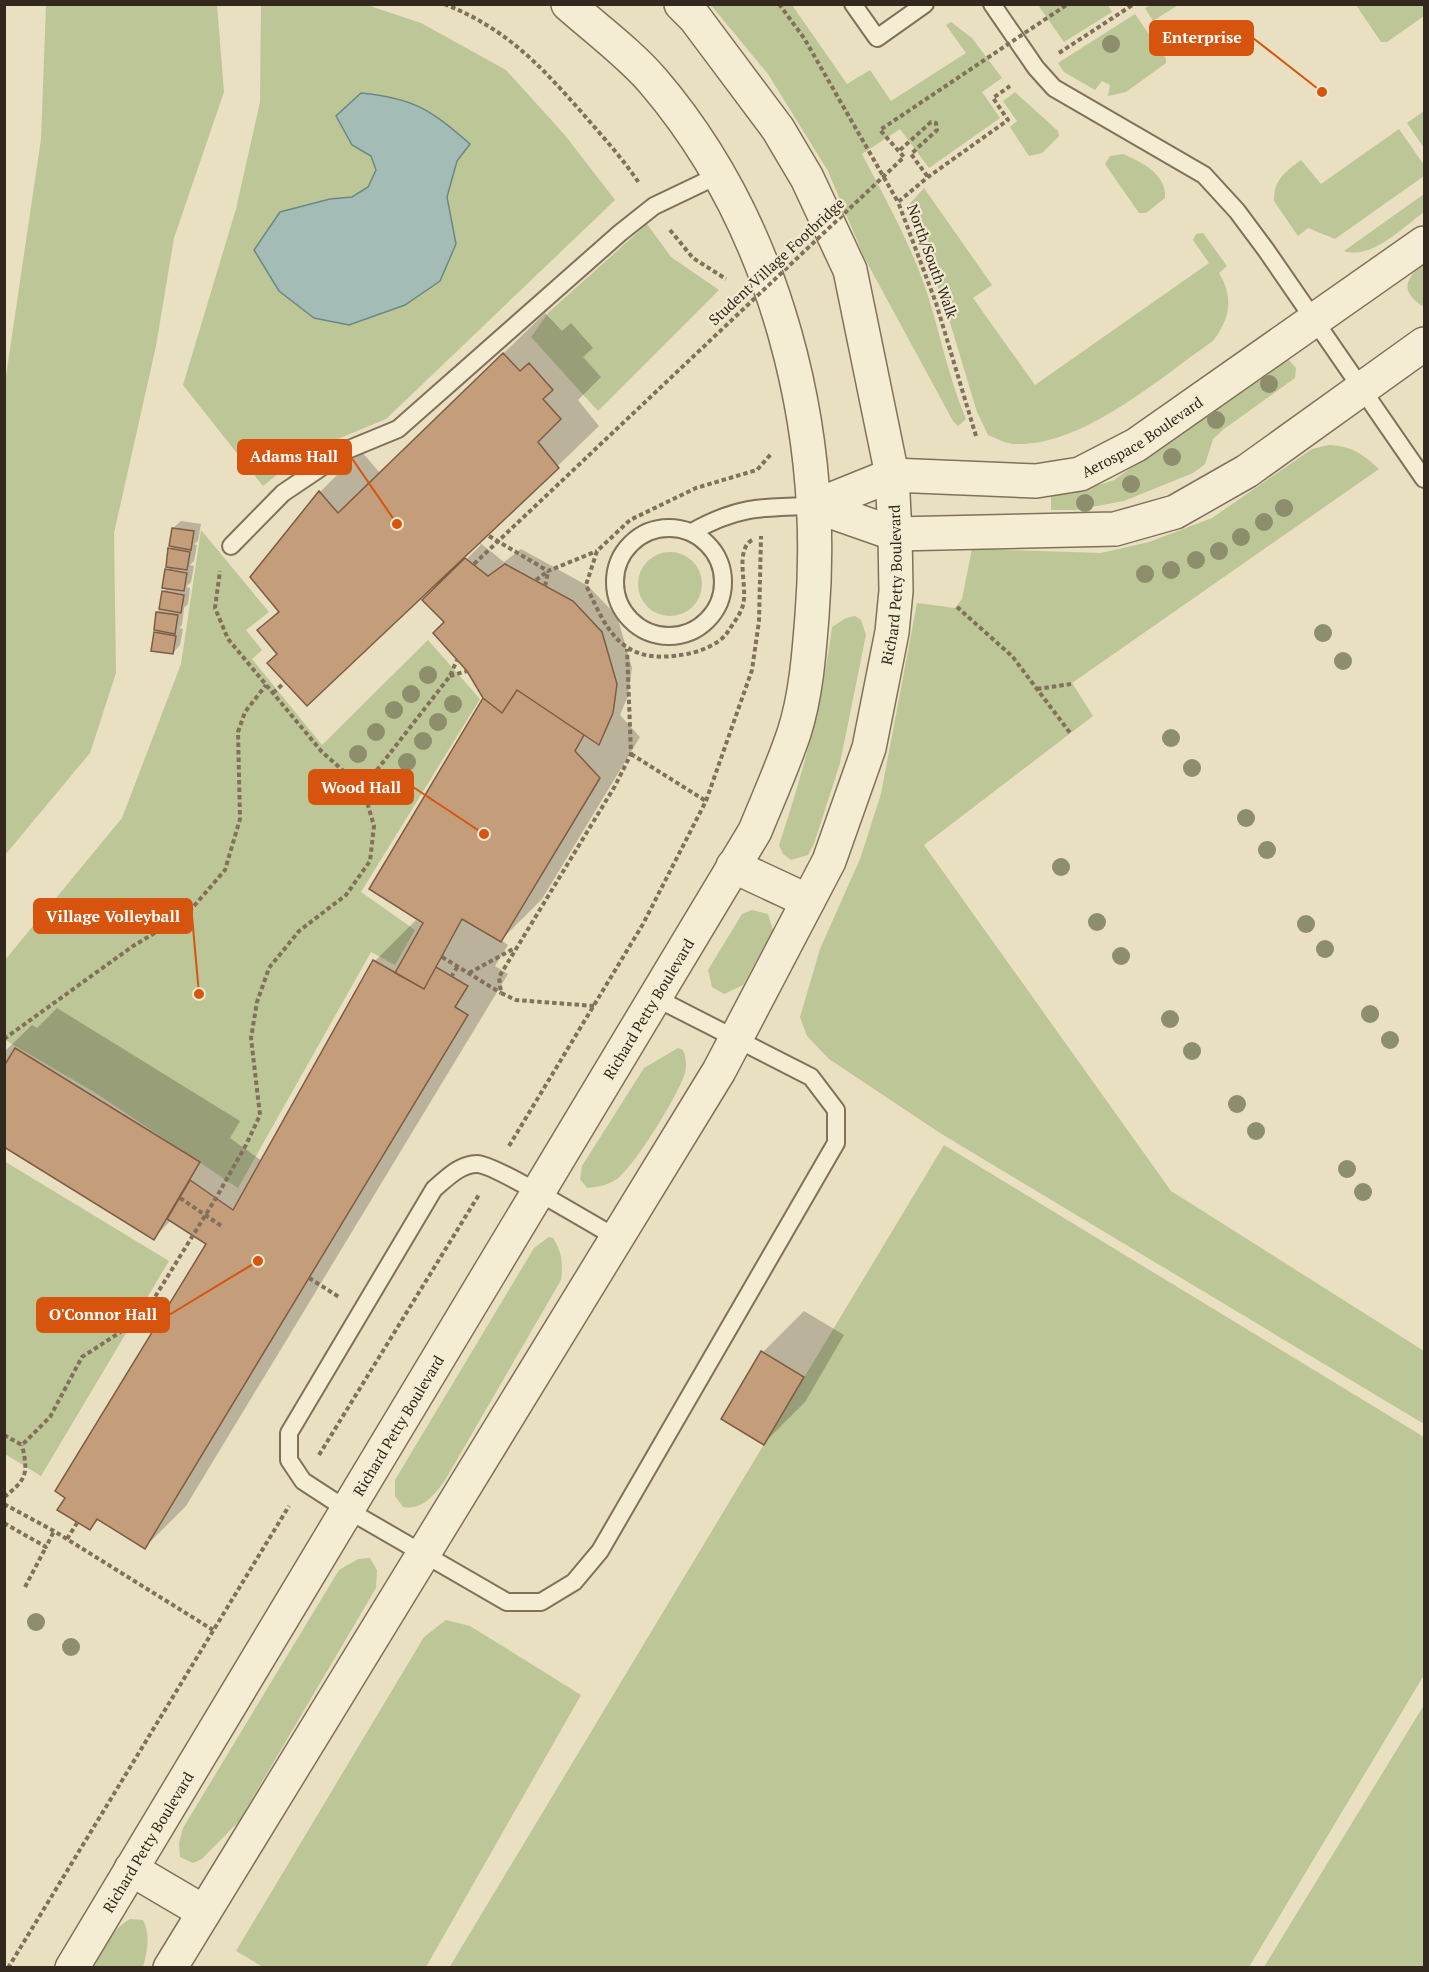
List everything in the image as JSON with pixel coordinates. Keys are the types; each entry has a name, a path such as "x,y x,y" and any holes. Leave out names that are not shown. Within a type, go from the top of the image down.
{"street":[{"name":"Richard Petty Boulevard","path":"72,1968 755,831 794,732 808,657 814,587 815,506 810,454 783,327 747,226 721,174 653,81 568,4"},
{"name":"Richard Petty Boulevard","path":"170,1968 617,1238 737,1037 829,861 869,748 892,632 896,591 895,534 892,475 849,270 807,178 778,129 695,18 681,4"},
{"name":"Aerospace Boulevard","path":"815,506 892,475 1036,481 1080,474 1136,445 1425,243"},
{"name":"Aerospace Boulevard","path":"815,506 895,534 1115,529 1175,512 1247,471 1425,344"},
{"path":"734,866 808,901"},
{"path":"131,1869 204,1912"}],"lane":[{"path":"853,4 877,38 925,4"},
{"path":"992,4 1036,68 1054,88 1204,175 1237,212 1425,478"},
{"path":"231,546 283,493 347,450 398,429 620,233 654,206 721,174"},
{"name":"Aerospace Boulevard","path":"692,532 718,517 738,510 760,507 815,506"},
{"path":"674,527 692,532 711,549 723,572 723,588 718,605 708,619 695,630 678,635 661,635 645,630 630,619 620,603 615,585 617,567 625,550 638,537 655,529 674,527"},
{"path":"617,1238 537,1192 479,1163 461,1167 434,1189 289,1433 289,1460 303,1482 507,1602 541,1602 574,1582 600,1551 836,1143 836,1110 811,1077 737,1037 654,997"}],"path":[{"path":"444,4 472,15 511,40 543,68 626,164 679,243 693,258 726,277 729,288"},
{"path":"779,4 804,39 898,202"},
{"path":"928,177 910,154 937,130 936,123 931,122 900,150 879,130 1068,4"},
{"path":"1050,58 1134,4"},
{"name":"North/South Walk","path":"976,436 936,303 898,202 928,177 1008,120 993,98 1010,87"},
{"name":"Student Village Footbridge","path":"474,564 904,157 900,150"},
{"path":"737,311 741,322"},
{"path":"536,580 548,571 597,551 630,520 696,488 758,470 771,455 773,445"},
{"path":"489,536 548,571"},
{"path":"8,1968 594,1006 643,924 706,801 752,670 759,621 761,536 747,543 741,557 746,578 743,606 725,635 702,651 662,658 627,649 605,627 586,585 597,551"},
{"path":"22,1445 50,1417 82,1357 142,1318 204,1216 246,1145 260,1114 251,1038 256,1002 269,969 299,931 346,895 370,861 374,826 363,788 322,752 228,639 215,608 219,571 225,565"},
{"path":"545,586 548,571"},
{"path":"957,607 1012,656 1071,734"},
{"path":"501,993 499,977 615,786 631,754 627,649"},
{"path":"363,788 450,676 457,660"},
{"path":"450,676 467,671"},
{"path":"273,693 285,682"},
{"path":"1037,689 1071,684"},
{"path":"4,1040 133,946 188,913 225,870 240,819 237,732 245,712 266,685"},
{"path":"631,754 706,801"},
{"path":"468,973 518,947"},
{"path":"442,957 516,1000 594,1006"},
{"path":"451,977 458,966"},
{"path":"180,1198 223,1227"},
{"path":"309,1278 342,1299"},
{"path":"4,1436 22,1445"},
{"path":"4,1497 21,1485 27,1468 22,1445"},
{"path":"4,1504 54,1531 213,1630"},
{"path":"67,1539 77,1522"},
{"path":"4,1523 46,1547"},
{"path":"25,1587 54,1531"}],"green space":[{"path":"46,5 217,5 224,92 174,238 156,346 114,533 116,673 90,753 5,855 5,383 41,139"},
{"path":"261,5 367,5 421,23 506,70 564,134 615,200 386,419 304,453 263,486 183,385 236,209 260,102"},
{"path":"711,5 792,5 847,84 870,70 891,101 966,53 946,25 951,22 972,38 1002,78 982,92 1000,118 929,168 900,129 862,154 922,277 966,419 958,426 953,421 864,257 828,171 768,74"},
{"path":"1038,5 1108,5 1112,12 1064,42"},
{"path":"1150,5 1178,5 1153,21 1145,8"},
{"path":"1356,5 1424,5 1424,16 1387,42 1381,42"},
{"path":"1135,14 1166,59 1166,63 1126,92 1108,96 1110,85 1102,81 1095,90 1064,72 1058,63"},
{"path":"1015,92 1058,131 1059,136 1042,153 1029,156 1010,127 1017,121 1003,101"},
{"path":"1424,111 1424,148 1407,123"},
{"path":"1399,129 1424,165 1424,176 1335,239 1308,228 1298,236 1274,201 1276,187 1285,172 1301,160 1321,184"},
{"path":"1123,154 1152,170 1162,182 1165,198 1146,213 1139,213 1105,164 1110,156"},
{"path":"924,188 992,285 973,298 1035,385 1209,263 1193,240 1196,234 1203,233 1227,266 1219,273 1228,299 1223,324 1213,341 1119,408 1093,422 1067,434 1040,442 1011,444 988,435 977,412 945,306 907,207"},
{"path":"1424,194 1424,212 1397,233 1376,247 1365,251 1355,253 1344,251"},
{"path":"647,224 671,257 719,290 598,411 531,337 549,312"},
{"path":"1424,264 1424,307 1411,296 1408,286 1412,275"},
{"path":"1289,360 1296,368 1295,378 1213,439 1205,464 1193,473 1124,501 1075,510 1051,510 1051,495 1074,493 1114,480 1281,361"},
{"path":"1329,445 1344,447 1356,452 1379,469 1072,683 1093,716 924,845 1171,1191 1424,1351 1424,1424 940,1133 829,1059 807,1036 800,1017 820,949 860,859 881,794 917,603 955,608 962,599 972,549 1101,553 1149,542 1212,518 1312,449"},
{"path":"201,530 269,612 246,630 262,650 252,659 322,745 428,640 480,699 361,892 415,930 395,965 371,952 238,1188 94,1092 5,1040 5,960 122,818 181,664"},
{"path":"664,552 676,552 693,561 700,572 702,584 700,596 693,607 676,616 664,616 652,611 643,602 638,590 638,578 643,566 652,557"},
{"path":"855,616 861,620 866,635 840,763 814,844 808,855 791,860 783,854 779,845 811,738 832,627 846,618"},
{"path":"752,910 768,914 773,930 743,985 724,994 712,987 708,970 742,914"},
{"path":"678,1048 683,1050 685,1056 685,1073 655,1129 625,1172 617,1179 610,1183 587,1188 580,1179 582,1166 644,1068"},
{"path":"944,1145 1424,1437 1424,1675 1249,1967 449,1968"},
{"path":"4,1161 169,1261 41,1476 5,1454"},
{"path":"549,1237 553,1238 560,1253 561,1280 444,1482 422,1504 403,1507 395,1496 395,1480 534,1248"},
{"path":"370,1558 377,1570 376,1588 239,1821 202,1859 193,1863 180,1857 179,1843 183,1828 339,1570 358,1559"},
{"path":"446,1620 470,1626 581,1695 426,1967 263,1967 236,1951 424,1637"},
{"path":"1424,1705 1424,1967 1264,1967"},
{"path":"130,1919 143,1920 147,1932 148,1944 143,1967 94,1968 113,1934"}],"water":[{"path":"361,93 395,98 421,108 444,122 470,144 457,161 447,197 456,244 440,281 405,305 349,325 314,318 279,291 254,250 280,212 330,199 352,197 368,187 376,170 371,156 352,145 336,116"}],"building":[{"path":"503,353 520,371 529,363 553,390 543,399 561,419 538,442 559,468 307,706 267,663 277,654 257,630 279,612 250,577 319,491 338,513"},
{"path":"172,528 194,531 191,550 169,546"},
{"path":"168,548 190,552 187,570 166,567"},
{"path":"465,558 488,576 505,564 573,601 602,632 617,684 613,713 599,745 517,690 502,713 483,698 467,671 433,633 444,622 422,600"},
{"path":"165,569 187,573 184,591 162,588"},
{"path":"162,591 184,595 181,613 159,609"},
{"path":"156,612 178,615 175,634 154,630"},
{"path":"154,632 176,636 173,654 151,651"},
{"path":"517,690 584,735 575,751 600,778 501,942 462,919 424,989 395,973 423,923 369,889 483,698 502,713"},
{"path":"373,960 424,989 436,967 468,986 455,1007 468,1015 145,1549 97,1519 90,1530 57,1510 65,1498 55,1491 206,1244 167,1219 190,1180 233,1210"},
{"path":"15,1048 200,1162 154,1240 4,1147 4,1066"},
{"path":"761,1351 804,1377 764,1445 721,1419"}],"place":[{"name":"Enterprise","path":"1322,92"},
{"name":"Adams Hall","path":"397,524"},
{"name":"Wood Hall","path":"484,834"},
{"name":"Village Volleyball","path":"199,994"},
{"name":"O'Connor Hall","path":"258,1261"}]}
